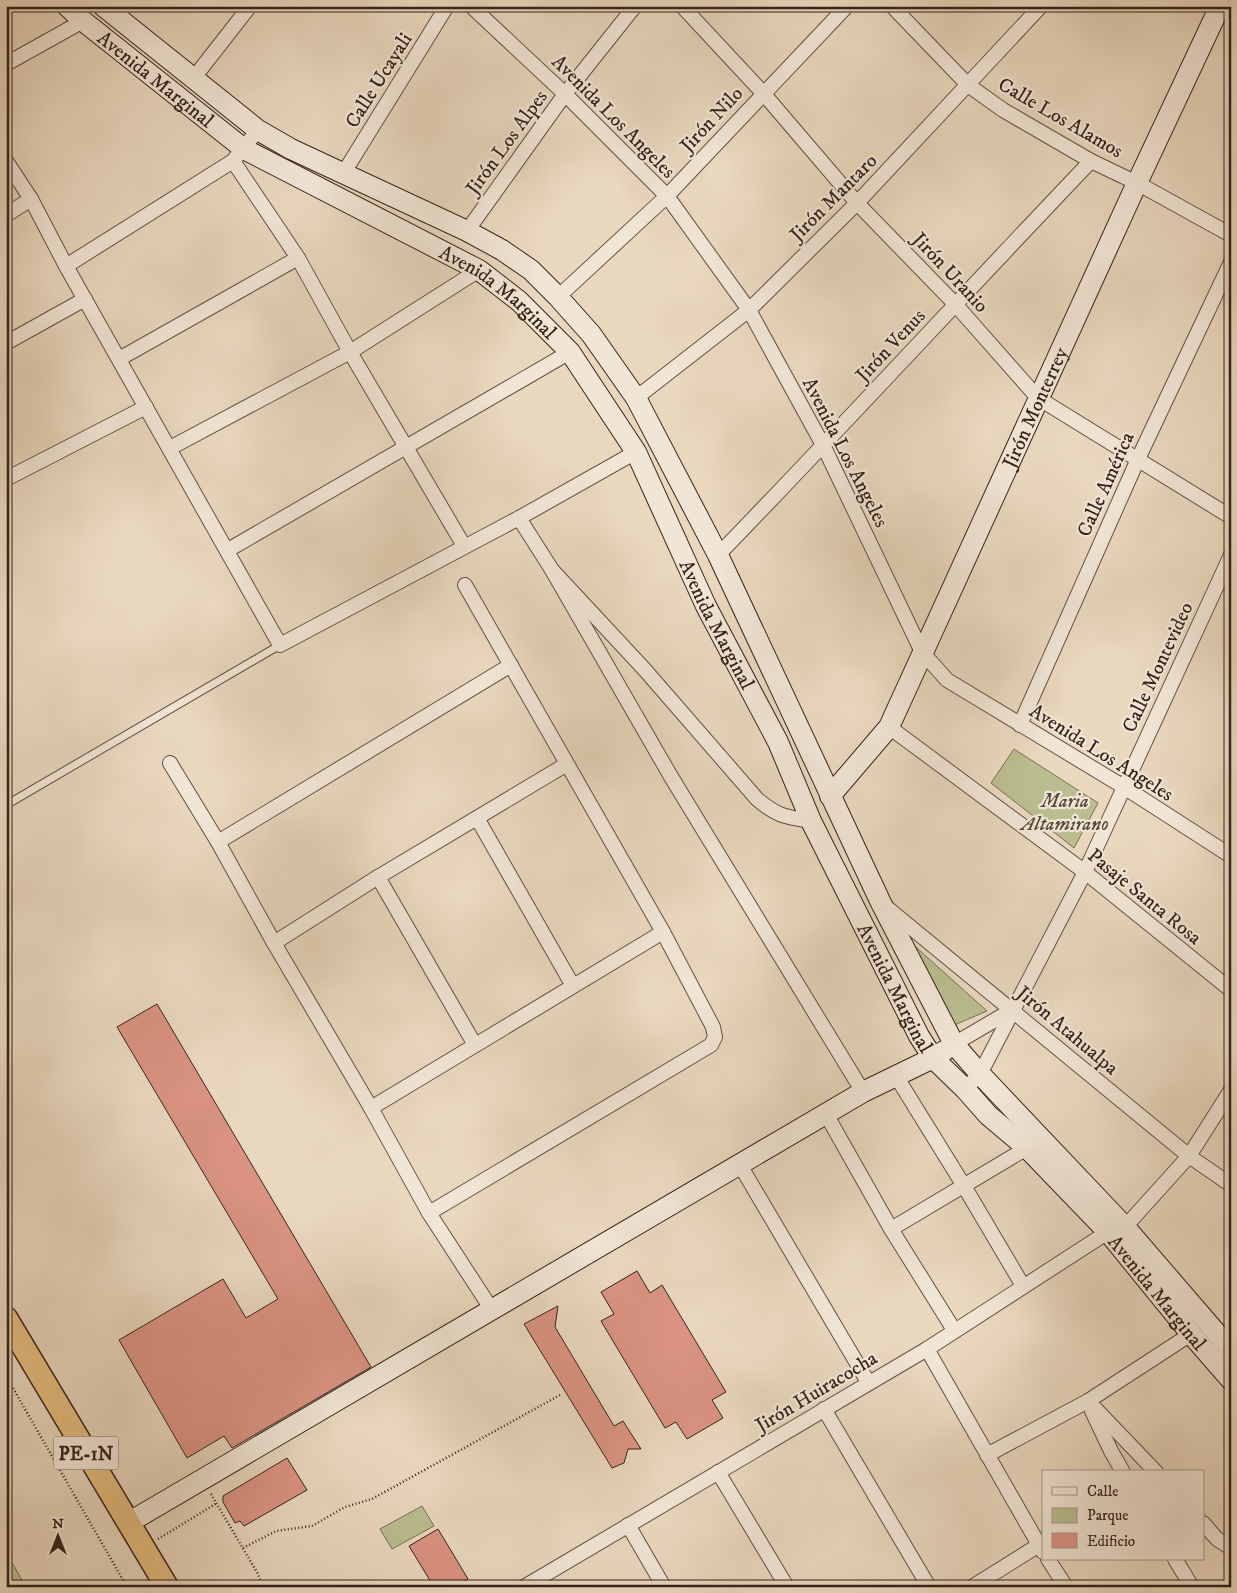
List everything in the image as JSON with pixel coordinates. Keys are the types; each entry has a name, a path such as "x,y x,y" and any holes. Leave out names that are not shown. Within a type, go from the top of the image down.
{"highway":[{"name":"PE-1N","path":"6,1318 167,1587"}],"main road":[{"name":"Avenida Marginal","path":"67,6 239,155 479,270 519,301 570,352 636,452 706,606 778,742 811,821 919,1036 933,1058 965,1089 988,1115 1117,1230 1191,1334 1231,1380"},
{"name":"Avenida Marginal","path":"103,6 258,130 290,149 467,231 502,250 530,270 558,297 591,334 636,398 718,555 881,903 954,1044 1117,1230 1231,1350"},
{"name":"Jirón Monterrey","path":"830,796 889,727 1137,182 1220,6"},
{"path":"128,1523 826,1114 864,1092 933,1058 954,1044"}],"street":[{"path":"193,79 250,6"},
{"name":"Calle Ucayali","path":"343,174 447,6"},
{"name":"Avenida Los Angeles","path":"471,6 565,94 667,196 749,310 824,446 922,652 947,680 1124,787 1231,856"},
{"name":"Jirón Los Alpes","path":"467,231 565,94 635,6"},
{"name":"Jirón Uranio","path":"682,6 763,93 857,203 955,304 1038,398 1231,517"},
{"name":"Jirón Nilo","path":"558,297 667,196 847,6"},
{"name":"Calle Los Alamos","path":"892,6 968,85 1003,110 1091,161 1137,182 1231,235"},
{"name":"Jirón Mantaro","path":"636,398 749,310 857,203 1041,6"},
{"path":"6,64 83,21"},
{"path":"66,266 239,155 258,130"},
{"path":"239,155 350,352 464,546"},
{"path":"6,161 31,199 66,266 280,645 519,518 636,452"},
{"name":"Jirón Venus","path":"718,555 824,446 1091,161"},
{"path":"6,215 31,199"},
{"path":"119,359 298,258"},
{"name":"Calle América","path":"1020,725 1138,459 1231,262"},
{"path":"170,448 350,352 479,270"},
{"path":"6,343 85,299"},
{"path":"228,550 570,352"},
{"path":"6,479 146,407"},
{"path":"519,518 552,570 670,775 864,1092"},
{"name":"Calle Montevideo","path":"965,1089 980,1074 1084,872 1231,555"},
{"path":"552,570 645,670 757,799 769,810 784,817 811,821"},
{"path":"429,1213 711,1045 715,1037 713,1027 663,932 466,585"},
{"path":"218,842 511,665"},
{"name":"Pasaje Santa Rosa","path":"889,727 1084,872 1231,990"},
{"path":"170,763 218,842 429,1213 492,1310"},
{"path":"274,943 378,877 567,764"},
{"path":"477,818 573,986"},
{"path":"378,877 475,1045"},
{"name":"Jirón Atahualpa","path":"881,903 1190,1156 1231,1185"},
{"path":"371,1108 663,932"},
{"path":"954,1044 1013,1010"},
{"path":"896,1076 1023,1286"},
{"name":"Jirón Huiracocha","path":"524,1587 926,1349 1023,1286 1117,1230 1190,1156 1231,1090"},
{"path":"826,1114 891,1229 954,1330"},
{"path":"891,1229 1027,1148"},
{"path":"740,1165 868,1382"},
{"path":"987,1455 1088,1401 1191,1334"},
{"path":"926,1349 1041,1549 972,1587"},
{"path":"1088,1401 1122,1470"},
{"path":"1088,1401 1154,1470"},
{"path":"824,1409 929,1587"},
{"path":"718,1472 787,1587"},
{"path":"1204,1524 1217,1539 1231,1548"},
{"path":"628,1525 664,1587"},
{"path":"1049,1560 1066,1587"},
{"path":"1176,1560 1192,1587"}],"lane":[{"path":"6,805 280,645"}],"path":[{"path":"6,1376 127,1587"},
{"path":"243,1548 276,1531 312,1526 345,1507 372,1499 560,1395"},
{"path":"203,1480 258,1574 263,1587"},
{"path":"143,1548 217,1503"}],"green space":[{"name":"Maria Altamirano","path":"1014,749 1098,803 1074,848 991,783"},
{"path":"899,932 987,1011 945,1029"},
{"path":"422,1506 434,1526 392,1549 380,1529"},
{"path":"6,1552 26,1587 6,1587"}],"building":[{"path":"157,1004 371,1367 232,1448 224,1436 187,1458 119,1340 223,1279 246,1318 278,1299 117,1027"},
{"path":"637,1271 650,1293 662,1285 726,1392 712,1400 723,1418 687,1439 676,1422 665,1428 601,1321 614,1314 601,1292"},
{"path":"558,1306 555,1327 614,1426 623,1421 641,1449 628,1449 624,1463 612,1468 524,1324"},
{"path":"287,1458 307,1490 244,1526 240,1521 235,1523 223,1502 223,1496"},
{"path":"438,1529 468,1579 454,1587 434,1587 409,1546"}]}
